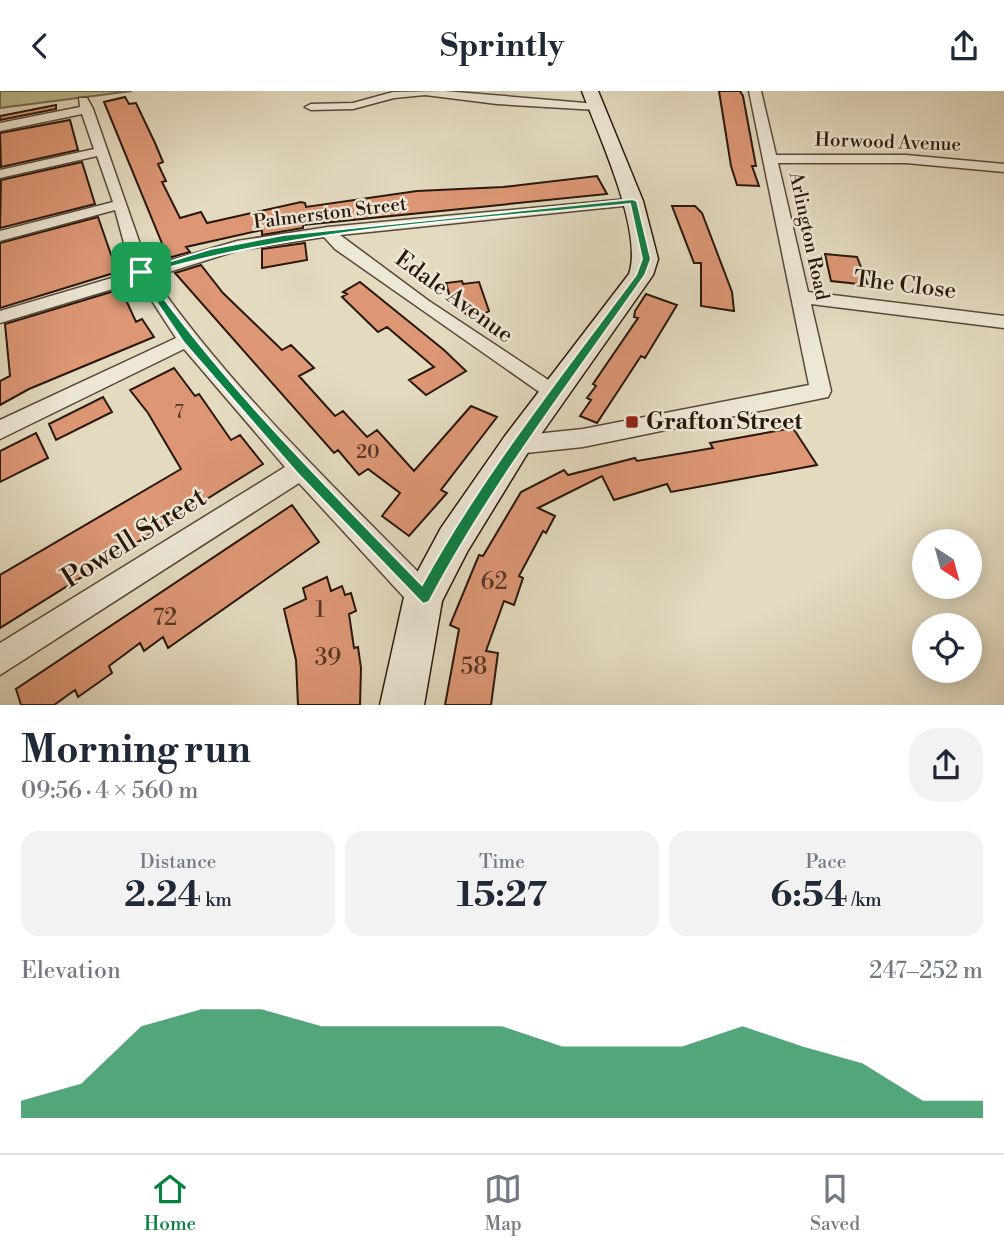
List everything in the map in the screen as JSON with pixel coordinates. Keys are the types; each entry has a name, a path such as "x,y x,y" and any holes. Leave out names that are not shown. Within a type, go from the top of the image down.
{"street":[{"name":"Arlington Road","path":"516,445 583,438 821,391 754,91"},
{"path":"310,107 353,106 393,95 425,92 497,101 593,99 633,201 646,259 641,275 516,445 454,540 423,597 402,705"},
{"path":"0,127 85,105 121,204 141,272 187,340 301,469 423,597"},
{"path":"0,174 102,151"},
{"name":"Horwood Avenue","path":"770,159 906,159 1004,168"},
{"name":"Palmerston Street","path":"0,317 141,272 237,246 328,232 633,201"},
{"path":"0,236 121,204"},
{"name":"Edale Avenue","path":"328,232 341,246 434,313 555,395"},
{"name":"The Close","path":"800,297 1004,322"},
{"path":"0,430 187,340"},
{"name":"Powell Street","path":"0,660 301,469"}],"green space":[{"path":"0,91 132,91 0,108"}],"building":[{"path":"719,91 740,91 743,96 756,166 752,166 759,186 737,185 731,166"},
{"path":"125,97 129,104 136,103 155,143 163,162 158,164 166,181 162,182 180,218 201,212 207,223 301,202 305,203 306,207 417,191 503,187 597,176 607,194 303,225 303,228 262,235 262,230 186,247 190,252 168,258 104,102"},
{"path":"56,105 56,109 0,120 0,116"},
{"path":"70,120 78,150 1,167 0,133"},
{"path":"82,162 95,204 0,228 1,180"},
{"path":"672,206 695,206 702,213 732,292 734,311 701,306 701,263 694,263"},
{"path":"98,217 117,272 0,308 0,243"},
{"path":"305,243 307,260 262,268 262,249"},
{"path":"825,254 857,257 868,285 831,281"},
{"path":"201,265 223,293 282,350 291,345 314,368 299,376 335,416 343,411 367,437 377,430 414,471 471,406 497,417 441,490 447,493 409,536 382,516 400,493 368,469 359,475 338,450 334,453 175,273"},
{"path":"462,281 463,284 479,282 489,311 473,320 451,301 446,283"},
{"path":"360,282 466,371 426,395 409,380 434,367 387,327 378,332 342,297 347,294 343,292"},
{"path":"121,289 136,322 142,319 154,337 29,389 0,405 0,381 10,376 5,324"},
{"path":"646,294 677,305 645,358 641,356 597,423 580,416 591,400 587,398 596,386 593,384 638,318 634,317 635,311"},
{"path":"174,368 195,396 199,394 231,440 240,435 263,464 0,628 0,575 181,469 148,413 130,390"},
{"path":"103,397 112,412 56,440 49,424"},
{"path":"793,428 817,465 671,492 667,484 614,500 602,476 538,508 555,516 546,533 543,531 519,576 523,578 514,605 504,601 486,651 498,653 491,705 445,705 459,629 450,625 479,555 483,556 521,492 564,470 568,475 635,458 637,461 713,448 710,443"},
{"path":"36,433 48,458 0,482 0,451"},
{"path":"292,505 319,542 168,648 163,637 144,651 140,643 109,666 112,673 78,697 75,690 54,705 21,705 16,689"},
{"path":"327,577 331,591 342,586 345,595 351,593 356,611 349,614 354,648 358,647 361,668 360,705 298,705 296,660 284,609 306,599 303,588"}],"place":[{"name":"Grafton Street","path":"632,422"}],"route":[{"path":"633,201 646,259 641,275 516,445 454,540 423,597 301,469 187,340 141,272 213,251 283,238 633,201"}]}
